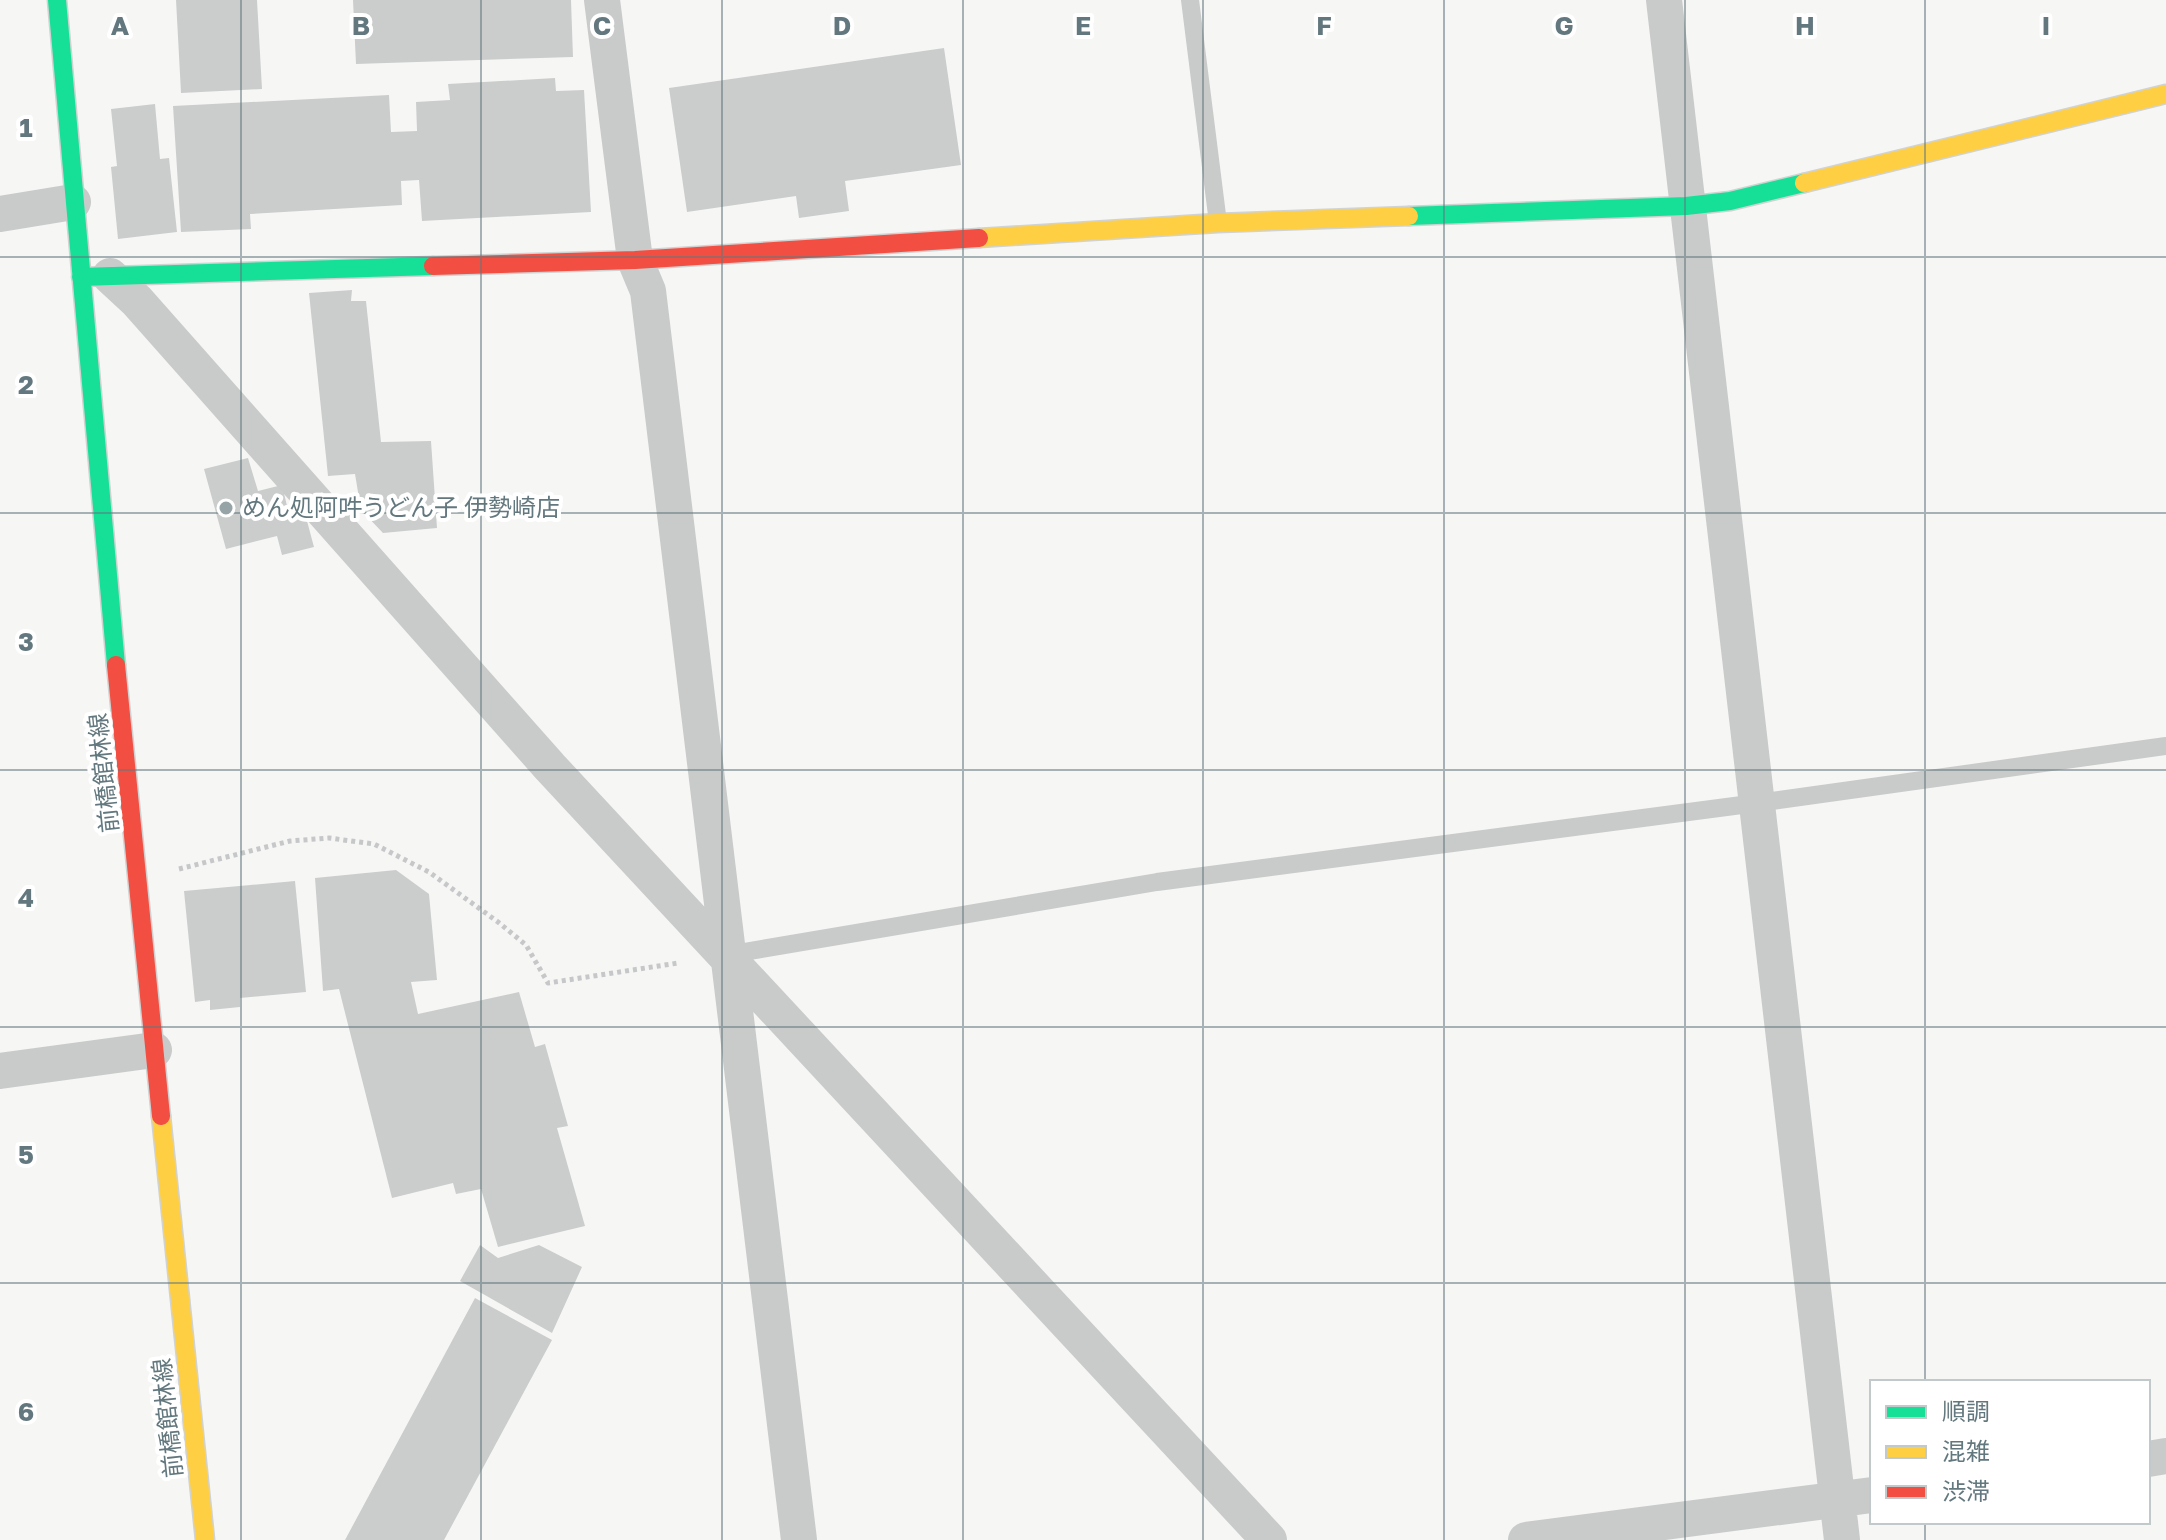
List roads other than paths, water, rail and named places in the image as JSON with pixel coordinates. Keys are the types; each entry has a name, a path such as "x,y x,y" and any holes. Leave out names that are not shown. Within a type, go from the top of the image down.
{"street":[{"name":"前橋館林線","path":"57,0 73,202 96,277 138,876 205,1540"},
{"path":"602,0 635,260 648,291 799,1540"},
{"path":"1664,0 1757,803 1855,1497 1842,1540"},
{"path":"96,277 635,260 1218,223 1686,206 1744,198 2166,94"},
{"path":"0,214 73,202"},
{"path":"96,277 137,301 550,767 1269,1540"},
{"path":"0,1071 154,1050"},
{"path":"1526,1540 1855,1497"}],"lane":[{"path":"1190,0 1218,223"},
{"path":"726,955 1157,882 2166,746"}],"place":[{"name":"めん処阿吽うどん子 伊勢崎店","path":"226,508"}]}
